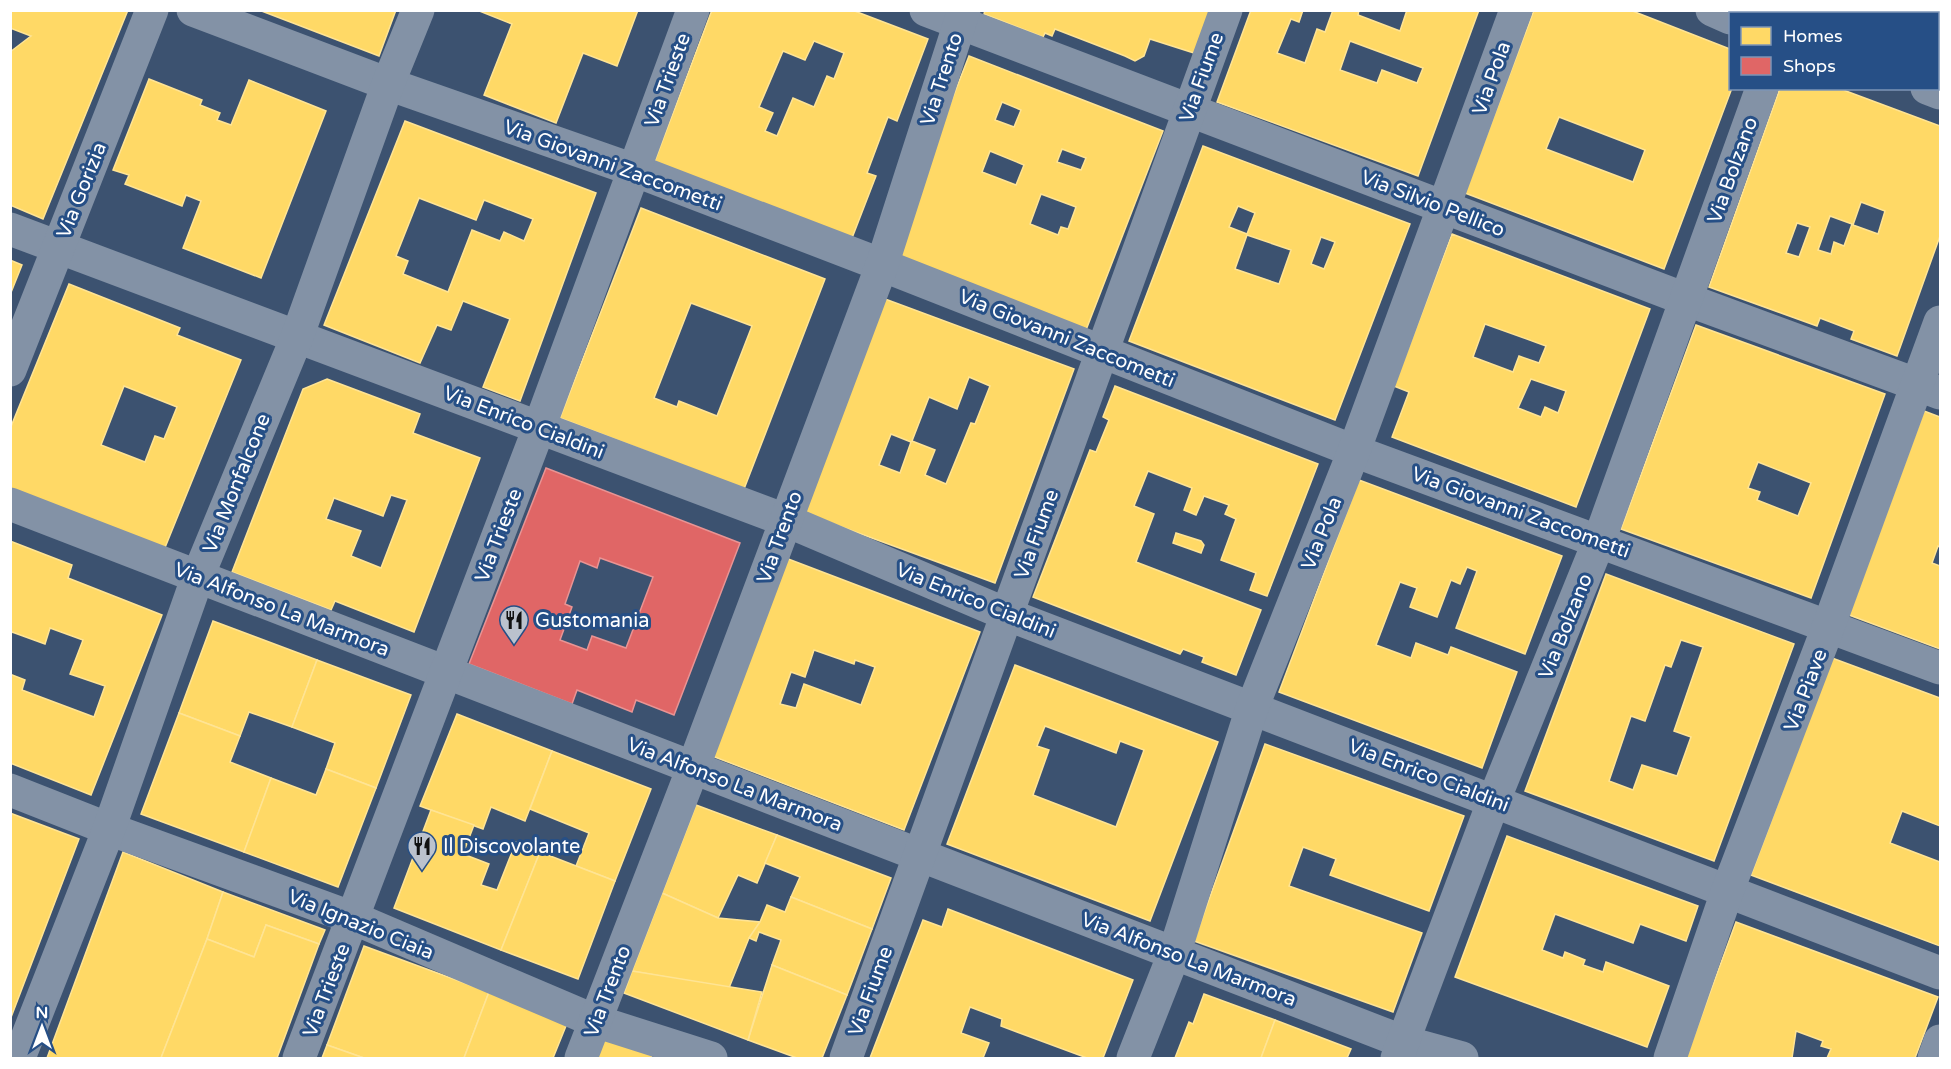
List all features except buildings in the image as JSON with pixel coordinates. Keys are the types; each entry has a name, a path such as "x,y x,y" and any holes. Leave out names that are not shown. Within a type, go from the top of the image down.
{"street":[{"name":"Via Gorizia","path":"10,370 152,10"},
{"name":"Via Giovanni Zaccometti","path":"193,10 388,84 634,170 1354,451 1941,668"},
{"name":"Via Monfalcone","path":"19,1059 109,829 198,576 297,337 388,84 418,10"},
{"name":"Via Trieste","path":"299,1059 539,428 693,10"},
{"name":"Via Silvio Pellico","path":"926,10 961,17 1189,110 1684,299 1929,389"},
{"name":"Via Fiume","path":"846,1059 1227,10"},
{"name":"Via Pola","path":"1133,1059 1174,954 1251,708 1354,451 1516,10"},
{"path":"1712,10 1729,17"},
{"name":"Via Trento","path":"581,1059 882,265 961,17"},
{"name":"Via Bolzano","path":"1400,1050 1494,800 1599,541 1684,299 1761,90"},
{"name":"Via Enrico Cialdini","path":"10,229 785,520 1006,614 1941,973"},
{"name":"Via Piave","path":"1670,1059 1727,892 1829,625 1929,389 1941,322"},
{"name":"Via Alfonso La Marmora","path":"10,504 1174,954 1400,1050 1462,1059"},
{"name":"Via Ignazio Ciaia","path":"10,790 109,829 354,918 595,1021 711,1059"},
{"path":"1934,1059 1941,1041"}],"place":[{"name":"Gustomania","path":"514,646"},
{"name":"Il Discovolante","path":"422,872"}]}
